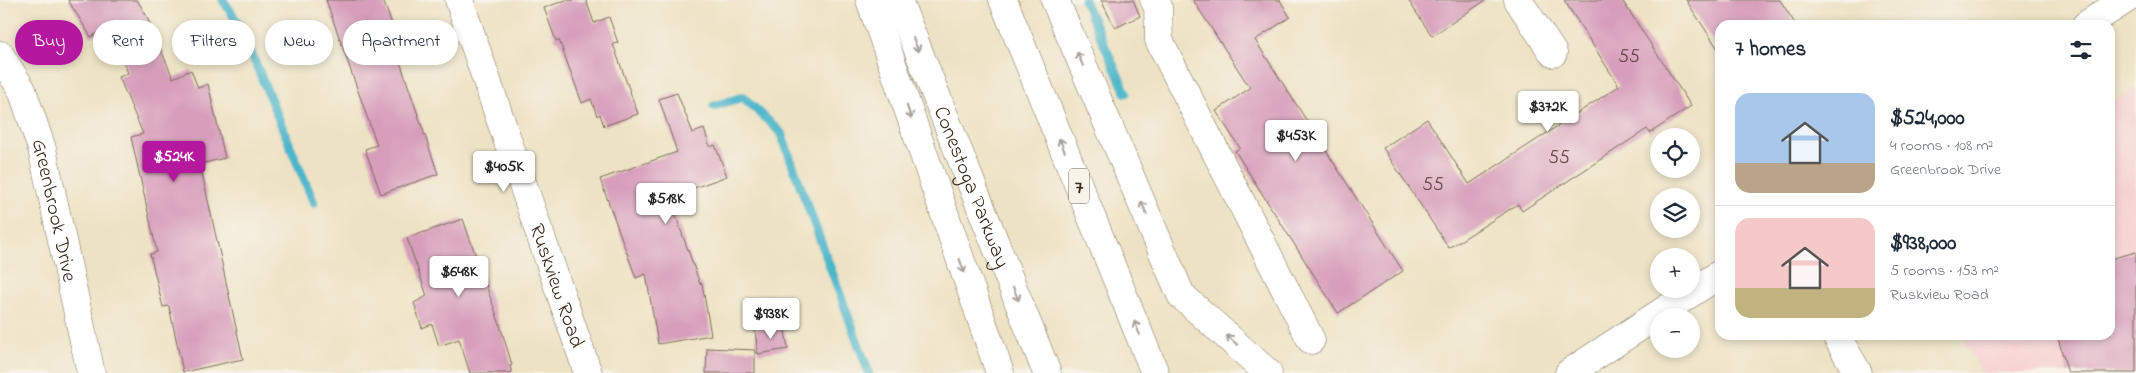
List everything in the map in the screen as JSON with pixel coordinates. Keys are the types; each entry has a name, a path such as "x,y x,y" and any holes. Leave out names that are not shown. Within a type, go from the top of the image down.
{"main road":[{"name":"Ruskview Road","path":"459,0 588,373"},
{"path":"870,0 1000,373"},
{"name":"Conestoga Parkway","path":"898,0 1048,373"},
{"name":"7","path":"1003,0 1154,366"},
{"path":"1055,0 1181,295 1268,373"},
{"path":"1154,0 1158,6 1158,40 1311,340"},
{"path":"1518,0 1553,53"},
{"path":"2094,20 2125,0"},
{"name":"Greenbrook Drive","path":"0,55 22,90 42,149 91,373"},
{"path":"1569,373 1715,277"},
{"path":"1839,340 1858,373"}],"shaded area":[{"path":"2136,88 2136,373 1982,373 1965,344 1965,340 2115,340 2115,100"}],"building":[{"path":"68,0 137,0 148,20 93,20 93,36 91,37 83,24 83,20 80,20"},
{"path":"326,0 383,0 390,20 343,20 343,48"},
{"path":"566,0 586,0 594,23 609,17 618,43 613,44 638,114 604,126 600,114 597,116 591,99 582,103 559,40 556,41 544,8"},
{"path":"1101,0 1133,0 1140,16 1115,28"},
{"path":"1193,0 1280,0 1290,17 1255,40 1403,271 1338,313 1235,151 1240,148 1216,111 1250,88"},
{"path":"1408,0 1486,0 1432,36"},
{"path":"1564,0 1622,0 1691,106 1658,128 1650,128 1650,133 1647,129 1522,211 1518,204 1449,248 1383,148 1427,119 1469,184 1619,86"},
{"path":"1686,0 1780,0 1793,20 1715,20 1715,44"},
{"path":"162,52 173,78 191,70 198,88 208,84 225,158 200,164 243,359 183,372 169,306 163,307 150,254 157,252 131,137 143,134 119,77 128,73 125,65 162,65"},
{"path":"349,65 401,65 438,174 381,194 365,149 377,145"},
{"path":"677,93 693,133 704,129 710,147 715,145 727,176 669,197 700,284 702,283 711,335 658,344 646,274 636,278 600,179 677,152 659,99"},
{"path":"463,219 500,325 512,365 510,366 512,373 470,373 459,339 439,346 432,324 422,328 414,303 427,296 407,238"},
{"path":"2136,252 2136,373 2068,373 2058,340 2115,340 2115,258"},
{"path":"784,326 788,349 758,354 755,330"},
{"path":"707,348 755,350 755,373 706,373"}],"waterway":[{"path":"223,0 240,26 314,203"},
{"path":"1084,0 1126,93"},
{"path":"714,106 743,97 781,133 869,373"}]}
